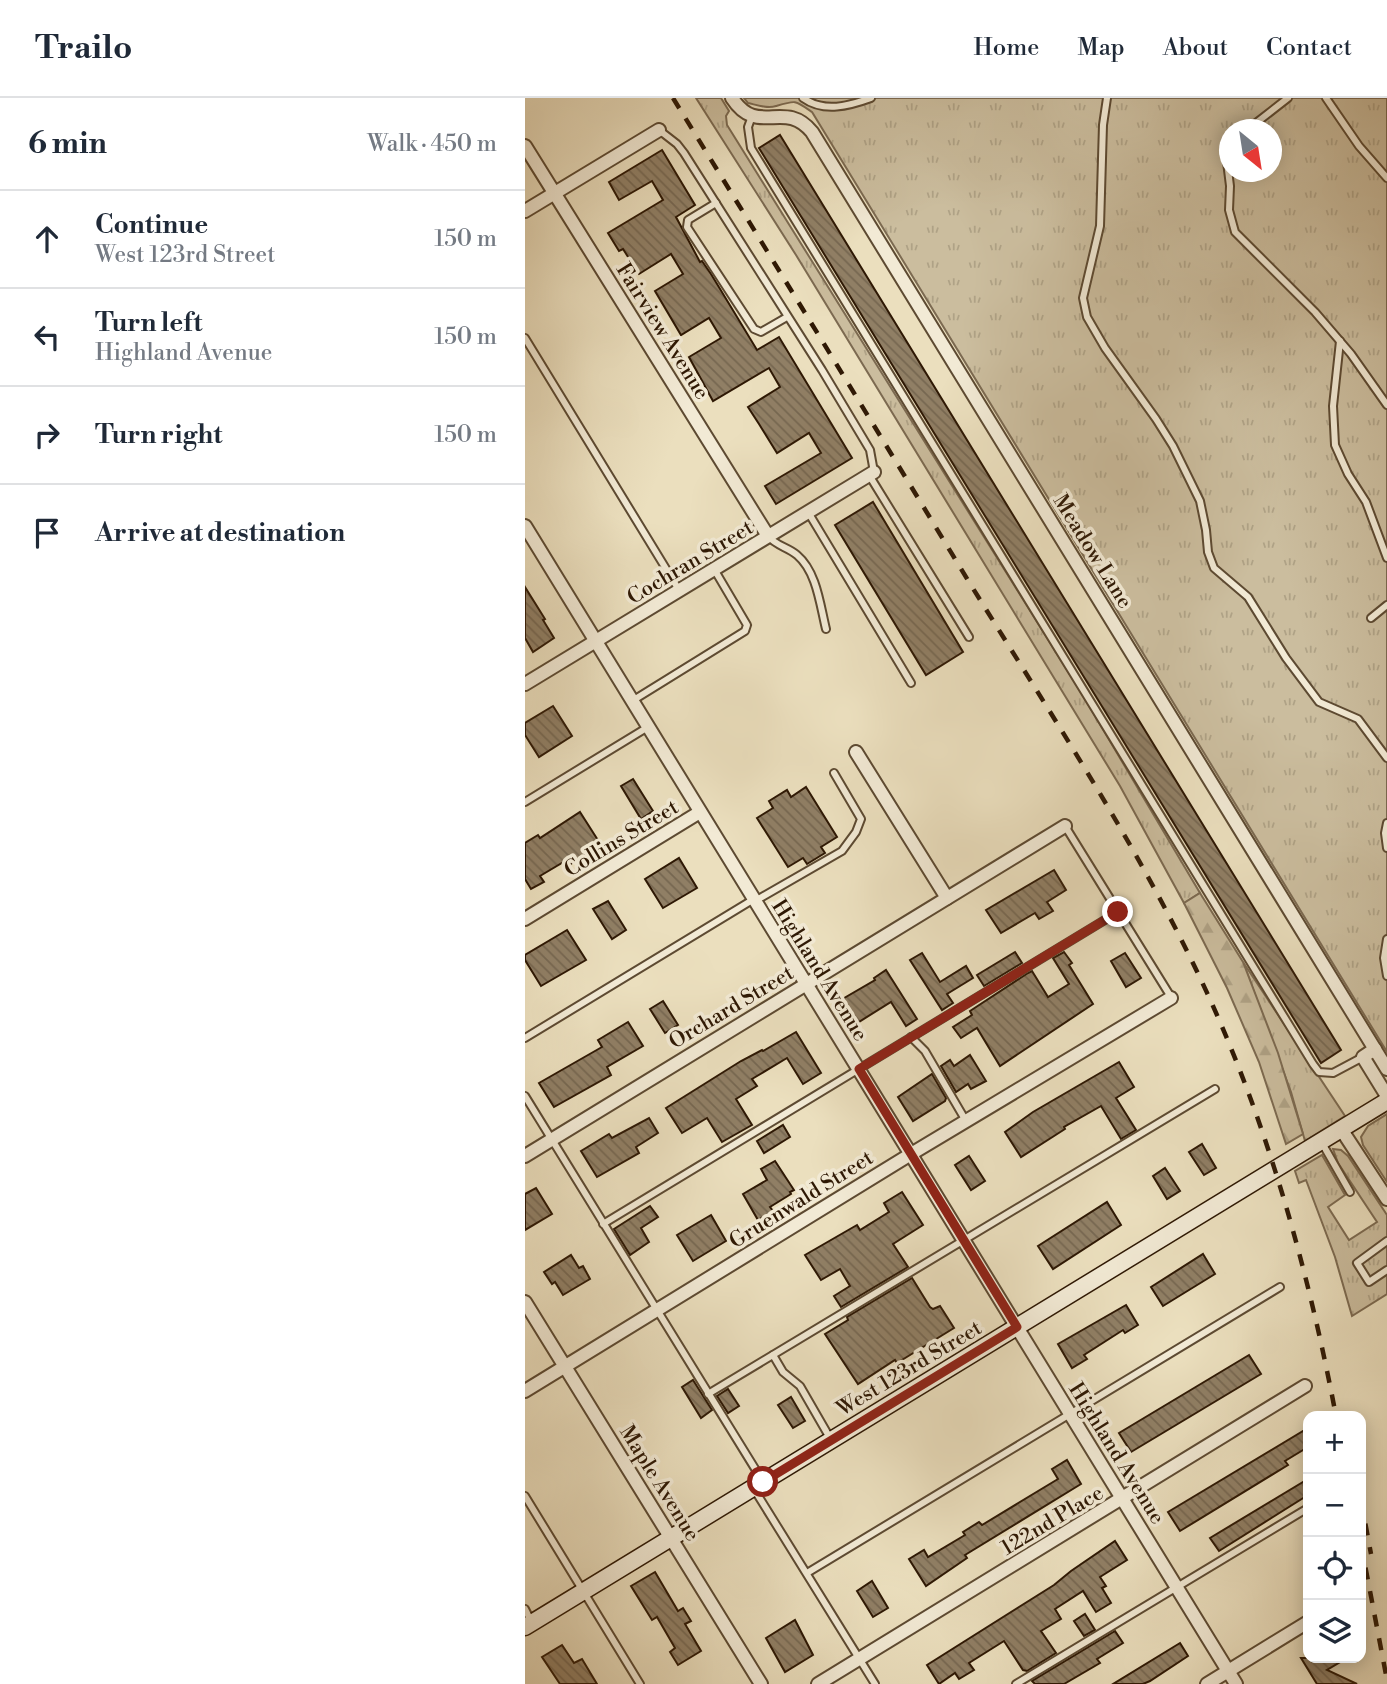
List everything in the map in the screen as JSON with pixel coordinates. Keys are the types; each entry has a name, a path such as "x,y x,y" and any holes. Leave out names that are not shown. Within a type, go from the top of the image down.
{"street":[{"path":"732,98 742,111 752,116"},
{"name":"Meadow Lane","path":"752,116 789,113 802,119 812,132 1387,1069"},
{"path":"525,212 659,130"},
{"name":"Fairview Avenue","path":"525,146 768,536"},
{"name":"Cochran Street","path":"525,684 872,473"},
{"name":"Highland Avenue","path":"525,526 1236,1684"},
{"path":"856,752 947,898"},
{"name":"Collins Street","path":"525,919 700,812"},
{"name":"Orchard Street","path":"525,1156 1065,826"},
{"name":"Gruenwald Street","path":"525,1391 1171,998"},
{"path":"1375,1049 1363,1057 1387,1098"},
{"name":"West 123rd Street","path":"527,1620 583,1591 758,1485 1341,1129 1387,1098"},
{"path":"1341,1129 1387,1199"},
{"name":"Maple Avenue","path":"525,1303 761,1684"},
{"name":"122nd Place","path":"818,1684 1305,1386"},
{"path":"1207,1684 1303,1625"}],"lane":[{"path":"803,98 811,104 830,108 871,98"},
{"path":"1107,98 1103,125 1100,226 1084,288 1087,317 1111,358 1173,446 1200,501 1208,552 1214,568 1248,597 1286,658 1319,702 1358,719 1387,758"},
{"path":"1261,119 1288,98"},
{"path":"1326,98 1359,146 1387,178"},
{"path":"752,116 748,127 751,148 1313,1064 1319,1072 1328,1074 1337,1072 1363,1057"},
{"path":"659,130 684,153 870,450 872,473 969,638"},
{"path":"1230,182 1229,211 1235,232 1315,312 1387,405"},
{"path":"716,203 688,220 687,227 754,329 761,331 787,317"},
{"path":"525,338 679,590"},
{"path":"1340,341 1333,406 1335,445 1348,474 1366,502 1387,558"},
{"path":"808,512 911,682"},
{"path":"768,536 774,543 795,553 804,562 814,584 827,629"},
{"path":"632,701 745,631 747,625 714,569"},
{"path":"1371,618 1387,605"},
{"path":"525,802 648,727"},
{"path":"525,1038 842,851 849,844 861,818 834,773"},
{"path":"1387,823 1387,848"},
{"path":"1065,826 1171,998"},
{"path":"603,1224 1118,912"},
{"path":"1387,939 1384,958 1387,976"},
{"path":"911,1037 925,1051 966,1121"},
{"path":"708,1394 1215,1089"},
{"path":"525,1096 708,1394 807,1573 875,1684"},
{"path":"1321,1141 1350,1192"},
{"path":"1387,1241 1357,1263 1369,1282 1387,1270"},
{"path":"807,1573 1280,1287"},
{"path":"773,1355 783,1372 800,1386 831,1440"},
{"path":"525,1496 641,1684"},
{"path":"1016,1684 1303,1511"}],"green space":[{"path":"696,98 721,98 729,111 726,116 727,125 1082,694 1200,893 1184,903 1120,786 796,255"},
{"path":"744,98 1387,98 1387,1052 812,112 795,102 773,107 748,103"},
{"path":"1200,893 1243,962 1278,1053 1303,1134 1286,1144 1259,1062 1227,988 1184,903"},
{"path":"1243,962 1345,1116 1305,1141 1291,1092"},
{"path":"1387,1114 1387,1182 1363,1145 1361,1137 1368,1126"},
{"path":"1333,1149 1341,1150 1348,1156 1387,1215 1387,1294 1352,1316 1335,1257 1306,1180 1299,1183 1295,1171 1322,1155 1345,1195 1328,1207 1349,1240 1377,1222 1338,1163"}],"building":[{"path":"780,135 1341,1050 1321,1063 759,148"},
{"path":"662,150 695,205 676,217 700,262 702,261 711,274 757,350 779,337 852,458 776,504 765,486 821,453 809,433 777,453 748,407 780,387 769,368 713,401 689,357 721,338 709,318 681,335 655,291 683,274 671,254 639,274 623,249 619,251 608,233 663,200 652,181 619,200 609,182"},
{"path":"873,502 963,652 926,675 835,525"},
{"path":"525,587 554,638 533,652 525,638"},
{"path":"553,706 572,736 539,757 525,735 525,723"},
{"path":"633,779 653,811 641,819 621,786"},
{"path":"806,787 837,837 821,847 825,853 807,864 803,858 788,867 757,818 773,808 769,801 787,790 791,797"},
{"path":"580,812 601,845 569,865 567,860 540,876 544,882 531,889 525,879 525,843 538,835 540,838"},
{"path":"679,858 697,888 663,908 645,879"},
{"path":"1054,870 1066,890 1047,902 1053,911 1039,919 1035,913 1001,933 986,910"},
{"path":"608,901 626,930 612,939 593,909"},
{"path":"567,930 586,960 541,986 525,960 525,955"},
{"path":"1015,952 1022,963 984,986 977,975"},
{"path":"1064,952 1093,1004 1000,1066 977,1028 961,1038 953,1027 972,1015 970,1011 1032,971 1048,997 1069,984 1053,958"},
{"path":"922,953 940,982 966,966 973,978 947,994 953,1003 942,1010 910,960"},
{"path":"1125,953 1141,978 1126,987 1111,961"},
{"path":"886,970 917,1019 906,1026 891,1002 854,1025 839,1001 875,980 874,978"},
{"path":"663,1001 678,1025 665,1033 650,1009"},
{"path":"628,1022 643,1046 607,1067 611,1075 554,1107 539,1083 602,1047 598,1040"},
{"path":"796,1032 821,1073 803,1084 787,1058 752,1079 757,1086 736,1099 752,1125 722,1142 707,1118 682,1133 666,1108 741,1061"},
{"path":"970,1055 986,1081 971,1089 968,1084 956,1092 941,1066 950,1060 954,1066"},
{"path":"1119,1062 1134,1087 1116,1098 1136,1130 1121,1139 1101,1106 1064,1127 1065,1129 1021,1157 1005,1132 1033,1112"},
{"path":"932,1074 946,1098 945,1101 913,1121 898,1097"},
{"path":"649,1118 658,1133 636,1147 639,1153 597,1177 581,1151 609,1134 612,1138"},
{"path":"783,1125 790,1137 764,1153 757,1141"},
{"path":"1202,1144 1216,1168 1204,1175 1189,1152"},
{"path":"969,1156 985,1181 971,1190 955,1165"},
{"path":"775,1161 794,1190 770,1207 773,1211 758,1220 743,1194 767,1180 761,1169"},
{"path":"1165,1168 1180,1191 1167,1199 1153,1176"},
{"path":"536,1188 552,1214 525,1230 525,1194"},
{"path":"902,1192 923,1225 893,1244 908,1267 841,1307 834,1296 850,1286 840,1269 821,1280 805,1255 857,1225 860,1230 889,1212 884,1203"},
{"path":"1107,1202 1121,1225 1053,1269 1038,1246"},
{"path":"650,1206 658,1217 641,1228 649,1242 630,1255 614,1229"},
{"path":"711,1215 726,1241 693,1261 677,1235"},
{"path":"1203,1254 1215,1274 1163,1306 1151,1287"},
{"path":"571,1255 579,1268 583,1266 590,1279 563,1295 555,1282 552,1284 544,1272"},
{"path":"912,1278 930,1307 933,1309 940,1306 954,1328 858,1384 825,1334 848,1320 847,1317"},
{"path":"1126,1305 1138,1325 1125,1333 1123,1330 1084,1355 1087,1359 1072,1368 1058,1344"},
{"path":"1249,1355 1261,1374 1131,1452 1119,1433"},
{"path":"693,1380 712,1410 701,1418 682,1387"},
{"path":"728,1389 739,1406 728,1413 717,1396"},
{"path":"791,1397 805,1421 793,1428 778,1405"},
{"path":"1303,1431 1303,1450 1285,1461 1288,1465 1180,1531 1168,1512"},
{"path":"1067,1460 1081,1484 965,1555 967,1558 926,1586 909,1559 924,1550 928,1557 965,1535 963,1532 979,1522 982,1525 1058,1479 1052,1469"},
{"path":"1303,1482 1303,1498 1219,1551 1210,1538"},
{"path":"1115,1541 1127,1560 1100,1577 1106,1586 1102,1588 1111,1603 1096,1612 1083,1591 1055,1609 1061,1619 1041,1631 1056,1653 1027,1671 1023,1670 1004,1641 969,1663 974,1670 959,1679 955,1673 939,1684 927,1665 1054,1585"},
{"path":"655,1572 678,1611 683,1608 691,1621 685,1624 701,1651 678,1665 670,1652 675,1648 657,1617 652,1620 631,1586"},
{"path":"872,1581 888,1608 873,1617 857,1591"},
{"path":"1085,1614 1095,1630 1084,1636 1074,1621"},
{"path":"795,1620 813,1655 785,1672 766,1638"},
{"path":"1115,1631 1123,1643 1097,1659 1100,1663 1064,1684 1035,1684 1032,1681"},
{"path":"1180,1643 1188,1656 1150,1681 1143,1684 1113,1684"},
{"path":"562,1645 574,1663 582,1659 597,1684 560,1684 542,1657"},
{"path":"1304,1663 1339,1663 1327,1670 1357,1684 1317,1684"}],"railway":[{"path":"673,98 1083,766 1189,955 1238,1066 1278,1181 1311,1298 1335,1411"},
{"path":"1366,1527 1371,1554"},
{"path":"1366,1570 1387,1680"}],"route":[{"path":"763,1482 1017,1327 859,1069 1118,912"}]}
